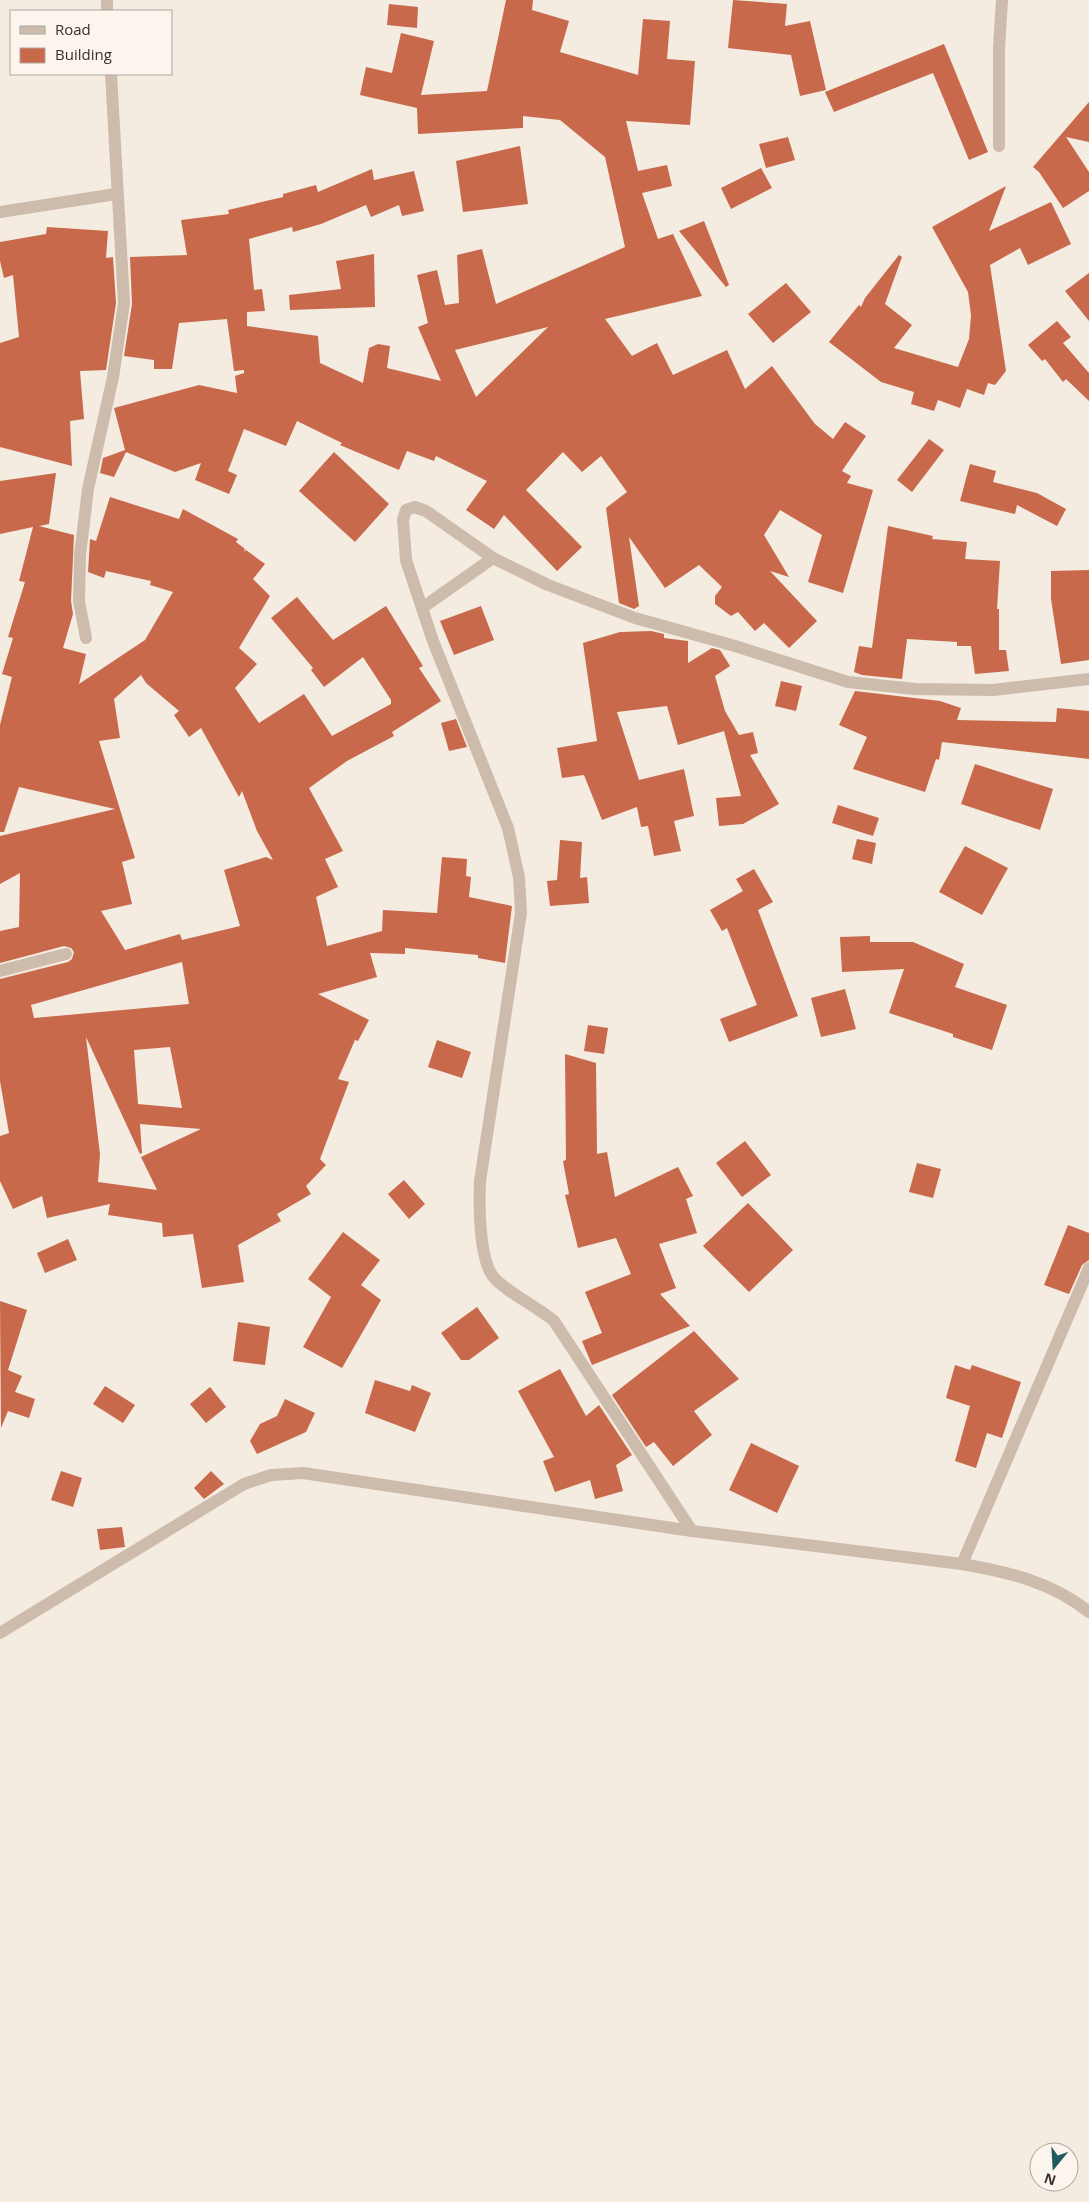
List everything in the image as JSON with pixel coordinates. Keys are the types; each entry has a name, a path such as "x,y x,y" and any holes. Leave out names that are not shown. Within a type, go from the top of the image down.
{"street":[{"path":"999,146 999,48 1002,0"},
{"path":"86,638 79,601 80,555 88,489 113,376 124,303 110,75"},
{"path":"0,212 116,194"},
{"path":"692,1531 554,1321 540,1309 503,1285 493,1276 487,1263 479,1215 480,1181 520,913 519,876 508,828 422,608 406,560 403,520 406,510 415,507 426,511 493,558 548,585 635,618 735,646 848,682 915,689 993,690 1089,680"},
{"path":"422,608 493,558"},
{"path":"0,971 66,954"},
{"path":"962,1564 1089,1268"},
{"path":"0,1632 244,1484 271,1475 303,1473 692,1531 962,1564 1006,1572 1049,1586 1089,1612"}],"building":[{"path":"506,0 533,0 532,10 569,21 560,52 638,75 643,19 670,21 667,59 695,61 690,125 626,121 638,171 667,165 672,186 642,193 658,239 673,234 702,296 605,319 632,356 657,343 673,375 727,350 745,389 772,366 815,424 833,439 845,422 866,436 842,471 851,476 847,483 873,490 843,593 808,582 822,535 780,510 764,535 789,577 770,571 817,621 789,648 764,623 755,631 738,612 731,616 715,604 715,596 722,587 699,565 665,588 629,537 639,606 634,609 619,603 606,508 627,492 601,456 582,472 563,452 526,490 582,547 557,571 504,515 494,529 466,510 487,481 436,456 434,461 407,451 399,470 340,445 342,443 297,421 286,446 244,429 228,471 237,475 229,494 195,480 201,463 175,472 126,452 114,477 100,473 103,458 125,450 114,408 199,385 237,393 235,376 244,373 244,370 234,371 227,319 179,323 172,369 154,369 154,360 124,356 132,304 130,257 187,255 181,220 229,214 228,210 283,197 283,194 316,185 318,192 372,169 374,180 414,171 424,211 402,216 399,205 371,217 366,205 321,224 293,232 292,227 249,239 254,290 262,289 265,311 247,312 247,326 318,336 320,363 363,383 369,348 378,344 390,346 387,368 441,381 418,327 428,323 417,275 437,270 445,305 459,303 457,255 482,249 496,304 625,247 605,157 560,120 523,116 523,128 418,134 417,108 360,95 366,67 392,73 401,33 434,41 421,95 487,91","holes":["548,327 476,397 455,350"]},
{"path":"733,0 787,4 785,26 810,21 826,90 800,96 791,55 728,48"},
{"path":"389,4 418,7 417,28 387,25"},
{"path":"944,44 988,152 969,160 933,73 834,112 825,92"},
{"path":"1089,102 1089,142 1066,137 1089,172 1089,191 1063,208 1039,172 1033,167"},
{"path":"788,137 795,160 766,168 759,144"},
{"path":"520,146 528,204 463,212 456,161"},
{"path":"761,168 772,188 731,209 721,188"},
{"path":"1006,186 989,231 1051,202 1071,244 1028,265 1020,248 990,265 1006,371 995,385 988,383 984,395 967,389 960,408 938,400 934,411 911,404 914,392 881,382 829,342 859,305 861,307 865,298 899,255 902,257 885,304 912,325 894,348 958,367 969,339 971,315 968,292 932,227"},
{"path":"704,221 729,285 726,287 679,231"},
{"path":"47,227 108,231 106,258 113,257 116,303 106,370 80,371 84,419 70,421 72,466 0,447 0,343 19,337 13,275 4,278 0,261 0,242 46,234"},
{"path":"374,254 375,307 290,310 289,295 341,289 336,261"},
{"path":"1089,273 1089,321 1065,291"},
{"path":"786,283 811,312 773,343 748,314"},
{"path":"1057,321 1071,337 1063,343 1089,373 1089,401 1066,379 1063,382 1045,359 1042,361 1028,345"},
{"path":"929,439 944,450 912,492 897,480"},
{"path":"334,452 389,504 355,542 299,491"},
{"path":"970,464 996,471 993,482 1037,493 1066,509 1057,526 1017,505 1015,514 960,501"},
{"path":"56,473 49,524 39,526 74,535 71,601 73,614 63,648 86,654 79,684 145,640 173,592 150,585 151,581 106,571 104,578 88,572 90,539 96,541 110,497 179,519 183,509 238,539 236,542 245,549 244,552 246,550 265,564 253,579 270,596 239,648 257,664 235,688 259,723 304,694 332,736 391,704 391,700 363,657 324,687 311,670 313,668 271,618 297,597 333,640 386,606 423,666 419,668 441,701 392,732 394,736 347,761 309,788 343,851 325,859 338,887 316,897 327,946 382,931 383,910 437,913 442,857 467,859 466,876 471,877 469,897 512,906 505,963 478,958 478,955 405,948 405,954 370,953 377,977 318,994 369,1020 358,1041 355,1040 338,1079 349,1082 320,1159 326,1165 306,1186 311,1194 277,1214 281,1221 238,1245 244,1282 202,1288 193,1234 163,1237 162,1223 108,1215 110,1204 47,1218 42,1196 13,1209 0,1181 0,1136 9,1133 0,1081 0,979 68,962 72,959 74,952 71,948 64,946 0,963 0,931 19,927 20,873 0,884 0,836 115,809 19,787 4,832 0,832 0,725 12,677 2,674 13,638 8,637 25,582 19,581 33,527 0,534 0,481","holes":["141,675 146,683 179,711 174,715 189,737 201,728 239,797 242,791 257,831 273,860 266,857 224,870 240,926 182,940 180,934 125,950 101,911 132,904 122,862 135,858 99,741 120,738 114,699","182,962 189,1004 34,1018 31,1005","86,1037 140,1154 142,1153 140,1124 201,1129 141,1157 157,1190 98,1182 100,1154","170,1047 182,1108 138,1104 134,1050"]},
{"path":"888,526 933,536 932,539 967,542 965,559 1000,561 997,609 999,609 999,650 1006,650 1009,671 975,674 971,646 957,646 957,642 907,639 902,679 862,675 854,672 859,646 872,648"},
{"path":"1089,570 1089,660 1061,664 1051,599 1051,571"},
{"path":"481,606 494,640 454,655 440,621"},
{"path":"651,631 664,634 664,638 688,641 688,663 712,648 720,650 730,666 715,676 725,711 739,735 753,732 758,753 750,755 779,804 743,824 719,826 716,798 741,796 724,731 678,745 667,706 617,712 639,780 684,769 694,816 674,821 681,851 654,856 648,826 641,827 637,807 602,820 584,775 562,778 557,748 597,741 583,643 620,632"},
{"path":"781,681 802,686 796,711 775,706"},
{"path":"855,691 940,701 961,708 957,720 1056,722 1057,708 1089,711 1089,759 942,742 939,760 936,759 925,792 853,769 867,737 839,725"},
{"path":"456,719 467,747 449,751 441,723"},
{"path":"975,764 1053,789 1040,830 961,804"},
{"path":"838,805 879,818 873,836 832,823"},
{"path":"857,839 876,843 872,864 852,859"},
{"path":"560,840 582,842 580,878 587,877 589,903 550,906 547,881 557,880"},
{"path":"965,846 1008,868 982,915 939,892"},
{"path":"754,869 773,902 758,910 798,1016 729,1042 720,1019 757,1005 727,928 722,931 710,910 743,891 736,879"},
{"path":"870,936 870,942 913,942 964,964 955,987 1007,1005 992,1050 953,1037 953,1034 889,1013 904,969 842,972 840,937"},
{"path":"845,989 856,1029 821,1037 811,998"},
{"path":"588,1025 608,1028 604,1054 584,1051"},
{"path":"437,1040 471,1052 462,1078 428,1067"},
{"path":"565,1054 596,1063 597,1154 607,1152 615,1197 678,1167 693,1196 686,1199 697,1233 659,1244 676,1288 660,1294 690,1326 592,1365 582,1341 602,1333 585,1292 631,1274 616,1238 578,1248 565,1195 569,1194 563,1161 566,1160"},
{"path":"745,1141 771,1175 742,1197 716,1163"},
{"path":"917,1163 941,1169 933,1198 909,1192"},
{"path":"404,1180 425,1204 409,1219 388,1194"},
{"path":"748,1203 793,1250 749,1292 703,1246"},
{"path":"1068,1225 1089,1233 1089,1260 1082,1265 1069,1294 1044,1285"},
{"path":"343,1232 380,1260 361,1285 381,1300 342,1368 303,1347 331,1297 308,1279"},
{"path":"68,1239 77,1260 45,1273 37,1253"},
{"path":"0,1301 27,1310 8,1370 22,1376 15,1392 35,1399 29,1418 8,1411 1,1428"},
{"path":"477,1307 499,1338 469,1360 461,1360 441,1333"},
{"path":"238,1322 270,1327 265,1365 233,1361"},
{"path":"694,1331 739,1379 694,1411 712,1435 673,1466 654,1442 646,1447 612,1395"},
{"path":"955,1365 970,1370 972,1365 1021,1382 1002,1438 987,1433 976,1468 955,1461 970,1406 946,1398"},
{"path":"560,1369 586,1416 599,1405 632,1455 616,1465 623,1491 595,1499 590,1480 555,1492 543,1461 554,1457 518,1391"},
{"path":"375,1380 410,1391 412,1385 431,1393 415,1432 365,1413"},
{"path":"105,1386 135,1405 123,1423 93,1404"},
{"path":"210,1387 226,1407 206,1423 190,1404"},
{"path":"285,1399 315,1413 306,1432 257,1454 250,1441 260,1424 277,1416"},
{"path":"751,1443 799,1466 777,1513 729,1490"},
{"path":"61,1471 82,1478 73,1507 51,1500"},
{"path":"211,1471 224,1484 204,1499 194,1488"},
{"path":"122,1527 125,1547 100,1550 97,1529"}]}
